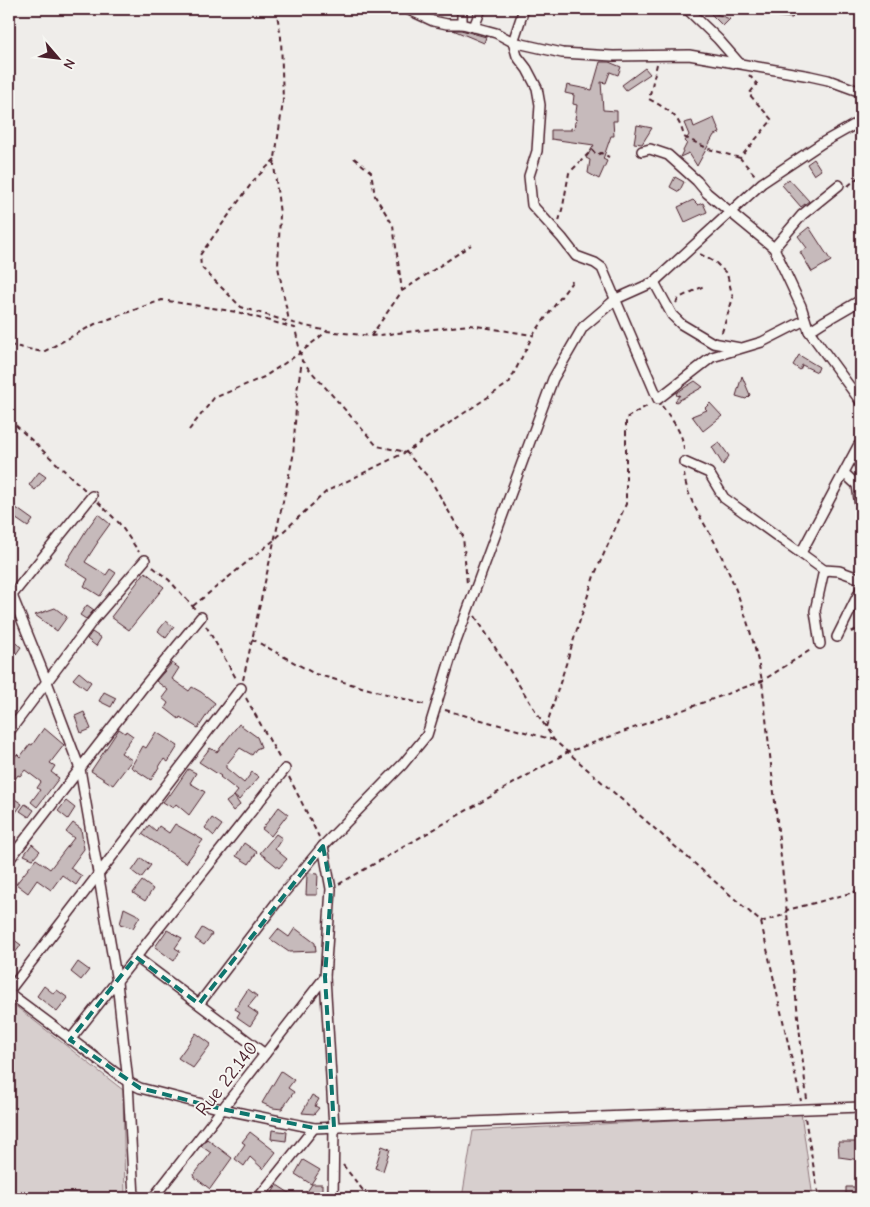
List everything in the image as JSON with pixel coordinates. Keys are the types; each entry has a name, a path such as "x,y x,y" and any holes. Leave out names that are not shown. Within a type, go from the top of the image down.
{"street":[{"path":"407,9 433,21 447,24 462,24 496,33 513,42 562,53 638,56 689,55 828,80 861,92"},
{"path":"462,9 462,24"},
{"path":"474,27 481,9"},
{"path":"524,9 513,42 517,56 527,69 536,88 540,105 537,151 530,176 532,205 576,256 595,263 602,268 658,399 712,357 762,342 805,320"},
{"path":"687,9 718,39 739,64"},
{"path":"199,1004 283,894 323,846 422,743 427,735 466,614 553,379 583,327 616,299 654,282 762,182 822,143 861,121"},
{"path":"642,151 650,149 668,155 697,181 707,193 774,248 809,331 861,402"},
{"path":"774,248 802,215 839,185"},
{"path":"654,282 672,315 689,329 718,344 745,348"},
{"path":"809,331 861,300"},
{"path":"801,553 861,444"},
{"path":"684,462 709,473 724,498 824,570 839,571 861,580"},
{"path":"844,473 857,485 861,513"},
{"path":"92,496 10,594 48,682 80,769 117,982 128,1082 134,1198"},
{"path":"9,732 94,620 145,560"},
{"path":"820,644 815,611 824,570"},
{"path":"837,637 861,589"},
{"path":"9,860 201,617"},
{"path":"241,688 9,992 128,1082 140,1088 222,1109 314,1128 861,1107"},
{"path":"70,1040 285,769"},
{"path":"323,846 331,889 325,977 334,1127 333,1198"},
{"path":"136,957 265,1054"},
{"name":"Rue 22.140","path":"153,1198 325,977"},
{"path":"258,1198 314,1128"}],"path":[{"path":"276,9 281,36 283,102 274,164 280,214 278,267 289,322"},
{"path":"659,55 649,99 675,115 681,125 684,137 709,149 740,158 762,182"},
{"path":"739,64 757,84 749,94 772,120 740,158"},
{"path":"559,222 564,206 569,173 592,150 597,155 601,153 609,157"},
{"path":"354,158 371,172 375,196 393,225 402,291"},
{"path":"275,159 254,180 200,255 201,267 241,307 328,332 371,336 470,325 533,335"},
{"path":"839,185 847,186 861,175"},
{"path":"371,336 402,291 471,245"},
{"path":"694,246 699,254 716,263 727,274 733,298 718,344"},
{"path":"193,606 274,541 327,491 406,452 509,383 533,335 574,280"},
{"path":"672,315 679,298 704,286"},
{"path":"190,430 214,398 264,377 328,332"},
{"path":"241,688 293,458 297,391 302,361"},
{"path":"546,727 594,576 626,504 626,418 658,399 680,433 684,447 684,476 690,497 720,552 746,617 756,650 762,681 787,910 806,1110 819,1198"},
{"path":"9,419 119,523 145,560 169,580 193,606 201,617 285,769 323,846"},
{"path":"837,637 861,627"},
{"path":"252,639 315,674 554,740"},
{"path":"331,889 568,752 762,681 820,644"},
{"path":"761,922 784,915 787,910 816,904 829,898 861,890"},
{"path":"333,1152 369,1198"}],"highlighted area":[{"path":"323,846 331,889 325,977 334,1127 314,1128 222,1109 140,1088 70,1040 136,957 199,1004"}],"shaded area":[{"path":"9,1001 123,1090 125,1198 9,1198"},
{"path":"801,1113 813,1198 462,1198 473,1131"}],"building":[{"path":"756,9 775,9 793,17 773,16"},
{"path":"708,11 730,19 723,26"},
{"path":"453,30 461,30 486,37 484,43"},
{"path":"600,62 609,62 621,67 618,75 610,72 606,83 601,82 603,110 617,111 617,121 613,121 614,136 611,136 603,159 607,161 599,179 588,173 590,160 586,158 594,145 551,139 551,130 574,129 577,120 575,119 577,105 573,104 574,95 565,93 567,85 592,90"},
{"path":"645,68 650,74 626,90 622,85"},
{"path":"714,118 720,133 714,135 697,166 689,153 680,157 689,135 684,123 692,121 694,127"},
{"path":"637,125 652,128 642,144 634,143"},
{"path":"814,159 821,170 814,175 807,164"},
{"path":"675,177 684,182 679,192 670,187"},
{"path":"789,179 809,201 801,207 782,185"},
{"path":"693,200 698,205 703,203 707,212 685,222 678,207"},
{"path":"809,227 831,261 812,272 800,252 807,248 798,236"},
{"path":"799,355 819,367 817,372 802,365 800,370 793,365"},
{"path":"742,376 750,395 746,399 736,396"},
{"path":"695,381 703,387 676,402 680,395 677,396 676,393"},
{"path":"710,403 722,416 703,431 692,416 707,410 705,408"},
{"path":"719,442 729,456 723,465 712,447"},
{"path":"39,472 46,477 35,490 29,485"},
{"path":"12,505 33,520 28,527 9,514"},
{"path":"98,514 110,524 85,562 106,575 110,569 116,573 100,596 84,586 88,579 65,564"},
{"path":"145,572 164,587 129,630 111,617"},
{"path":"87,605 94,610 86,619 80,615"},
{"path":"55,608 67,617 57,631 35,615"},
{"path":"166,621 174,627 166,638 158,631"},
{"path":"92,632 101,638 96,646 87,639"},
{"path":"9,638 21,647 9,664"},
{"path":"172,663 179,668 172,679 189,691 192,687 201,692 215,703 198,728 180,717 179,719 165,708 168,703 162,698 168,690 156,681"},
{"path":"79,672 91,682 86,689 73,679"},
{"path":"104,692 116,698 111,707 99,701"},
{"path":"84,712 91,729 81,733 75,716"},
{"path":"239,724 257,737 261,747 256,749 252,755 240,748 226,765 226,768 244,783 252,772 259,777 239,800 234,796 238,791 221,776 199,762 210,748 217,752"},
{"path":"44,728 64,745 50,763 55,766 51,772 59,778 37,807 31,802 40,790 37,788 41,782 25,770 20,776 18,775 9,787 9,765 17,754 20,757 30,744 32,745"},
{"path":"119,729 133,736 121,753 132,760 113,785 91,771"},
{"path":"156,732 178,746 168,762 164,759 151,780 131,767 143,746 146,748"},
{"path":"188,769 196,773 190,783 205,792 189,815 176,804 173,808 163,802"},
{"path":"9,795 22,804 14,815 9,811"},
{"path":"234,796 240,805 233,811 226,802"},
{"path":"66,801 75,808 68,819 58,811"},
{"path":"25,804 34,810 29,817 20,811"},
{"path":"279,807 288,814 271,836 262,829"},
{"path":"212,818 222,825 214,836 205,828"},
{"path":"73,823 81,829 84,849 70,868 82,876 76,885 62,875 51,890 37,880 28,893 16,884 36,859 50,869 74,838 66,832"},
{"path":"175,824 203,840 186,863 142,834 149,825 156,831 159,826 169,833"},
{"path":"276,834 282,838 275,849 287,859 279,868 260,853"},
{"path":"244,843 257,852 249,864 236,856"},
{"path":"32,844 40,851 33,859 24,855"},
{"path":"141,858 151,865 141,878 132,871"},
{"path":"308,873 318,874 317,895 306,895"},
{"path":"142,881 153,889 145,901 133,893"},
{"path":"124,908 140,916 133,928 120,924"},
{"path":"202,928 212,934 204,945 195,939"},
{"path":"295,928 315,943 316,951 289,952 270,939 278,929 289,937"},
{"path":"167,930 182,938 175,948 180,951 174,961 155,947"},
{"path":"9,936 21,945 9,961"},
{"path":"78,962 89,970 81,980 71,972"},
{"path":"44,986 54,994 57,990 68,998 57,1012 37,996"},
{"path":"248,989 257,996 248,1007 258,1014 250,1026 237,1017 240,1012 235,1009"},
{"path":"196,1033 211,1044 193,1068 178,1058"},
{"path":"281,1071 294,1080 288,1088 294,1092 282,1109 273,1108 262,1103"},
{"path":"312,1095 319,1099 315,1106 319,1108 314,1114 302,1113"},
{"path":"272,1130 287,1132 286,1141 271,1139"},
{"path":"250,1132 276,1152 263,1169 250,1157 244,1166 235,1159 245,1144 242,1142"},
{"path":"207,1139 232,1158 210,1189 193,1176 211,1153 201,1146"},
{"path":"838,1142 861,1142 860,1160 839,1157"},
{"path":"382,1146 390,1149 383,1171 375,1168"},
{"path":"303,1160 320,1170 311,1184 295,1174"},
{"path":"312,1184 322,1184 322,1195 318,1195 316,1198 303,1198"},
{"path":"277,1185 297,1198 269,1198"},
{"path":"846,1187 856,1187 856,1196 846,1197"}]}
